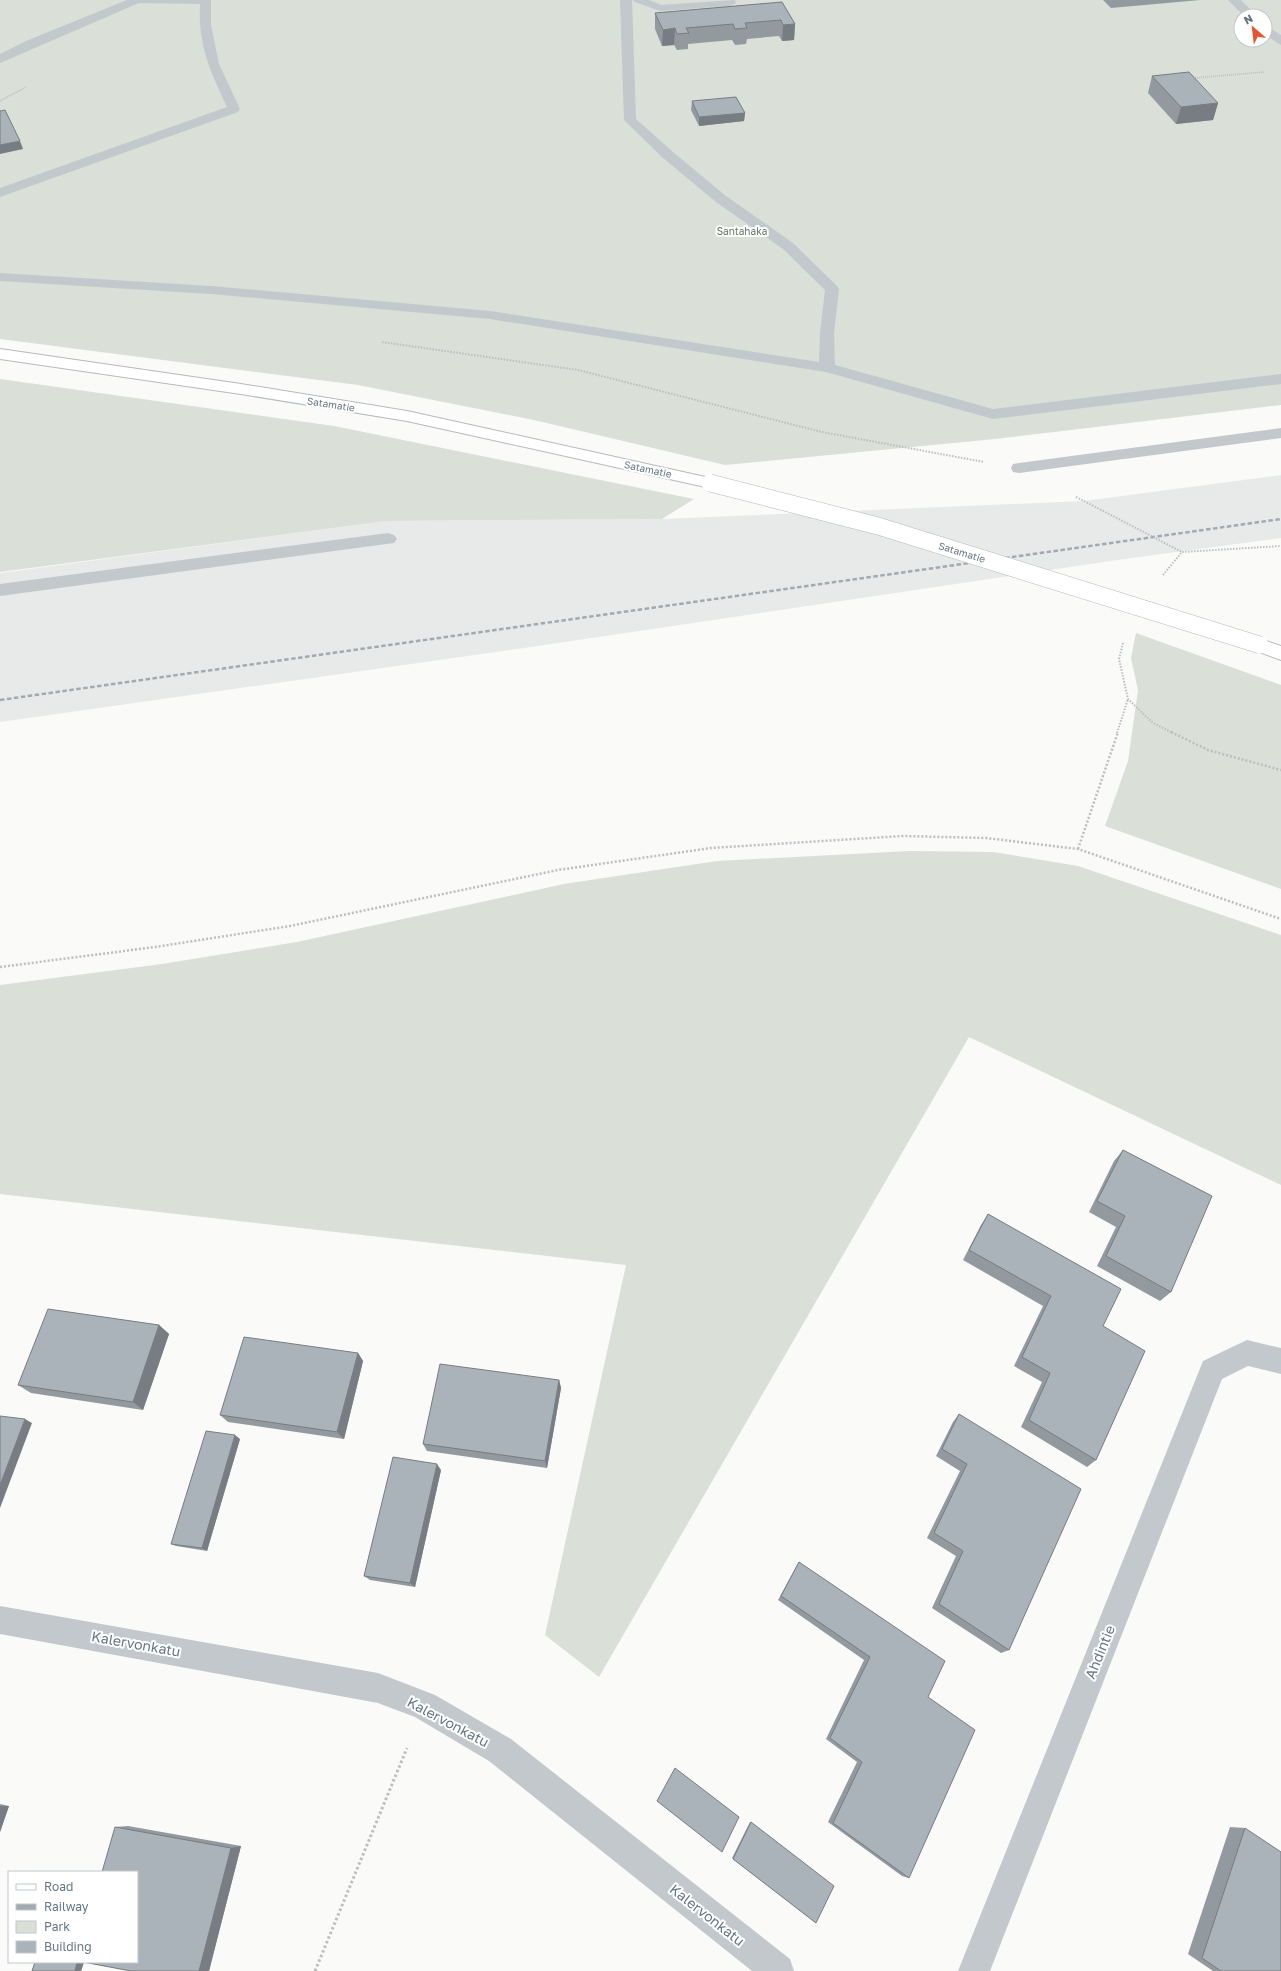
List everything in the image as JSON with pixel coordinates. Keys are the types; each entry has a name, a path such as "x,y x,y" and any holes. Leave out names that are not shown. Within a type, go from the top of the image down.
{"main road":[{"name":"Satamatie","path":"0,354 233,388 407,416 710,483 878,526 1260,645 1281,653"}],"street":[{"path":"0,59 30,44 137,0 206,1 205,25 213,64 234,109 0,193"},
{"path":"626,0 630,120 668,155 721,199 788,246 832,289 827,333 827,368"},
{"path":"639,0 660,8 722,4 730,3 729,0"},
{"path":"1234,0 1242,8"},
{"path":"0,277 212,290 490,315 827,368 993,414 1281,379"},
{"path":"1019,468 1281,433"},
{"path":"0,590 388,539"},
{"name":"Ahdintie","path":"974,1971 1212,1370 1247,1354 1281,1361"},
{"name":"Kalervonkatu","path":"0,1620 378,1688 424,1706 500,1750 778,1971"}],"path":[{"path":"1189,78 1266,72"},
{"path":"377,341 578,370 822,432 1019,468"},
{"path":"1084,501 1182,552"},
{"path":"1078,849 1103,779 1128,700"},
{"path":"0,967 155,947 290,926 558,870 711,848 903,836 986,838 1078,849 1281,919"},
{"path":"315,1971 424,1706"}],"shaded area":[{"path":"1281,475 1281,538 1117,560 524,648 0,722 0,573 386,521 662,519 1084,501"}],"green space":[{"name":"Santahaka","path":"0,0 1281,0 1281,405 995,439 725,465 534,420 358,385 0,339"},
{"path":"0,379 334,426 694,499 662,519 386,521 0,572"},
{"path":"1136,633 1281,685 1281,889 1105,826 1128,761 1138,690 1131,658"},
{"path":"909,851 993,852 1078,866 1281,935 1281,1185 969,1037 599,1677 545,1635 626,1265 0,1194 0,985 162,964 297,942 564,884 717,861"}],"building":[{"path":"782,2 795,24 783,25 781,20 745,23 747,28 735,29 733,24 686,28 689,33 677,34 675,28 663,30 655,13"},
{"path":"1189,72 1218,103 1181,107 1152,76"},
{"path":"736,97 745,113 699,117 692,101"},
{"path":"5,110 20,141 0,145 0,111"},
{"path":"1123,1150 1212,1196 1171,1292 1106,1256 1125,1216 1097,1201"},
{"path":"988,1214 1121,1289 1103,1326 1145,1351 1096,1460 1029,1420 1050,1373 1022,1357 1051,1296 969,1250"},
{"path":"48,1309 159,1325 133,1402 18,1385"},
{"path":"244,1337 358,1353 337,1432 220,1415"},
{"path":"440,1364 559,1380 545,1461 423,1444"},
{"path":"959,1414 1081,1489 1009,1650 939,1604 963,1551 934,1533 967,1464 942,1449"},
{"path":"0,1416 25,1419 0,1485"},
{"path":"206,1431 235,1435 202,1548 171,1544"},
{"path":"393,1457 437,1464 410,1583 364,1576"},
{"path":"799,1562 945,1661 928,1697 975,1730 909,1878 833,1823 862,1762 830,1738 870,1657 781,1596"},
{"path":"675,1768 739,1817 722,1852 657,1801"},
{"path":"751,1822 834,1886 816,1923 733,1859"},
{"path":"115,1827 231,1848 199,1971 131,1971 88,1963 138,1963 138,1871 102,1871"},
{"path":"1245,1828 1281,1852 1281,1971 1221,1971 1202,1958"},
{"path":"35,1963 77,1963 75,1971 32,1971"}],"railway":[{"path":"0,700 1281,519"}]}
